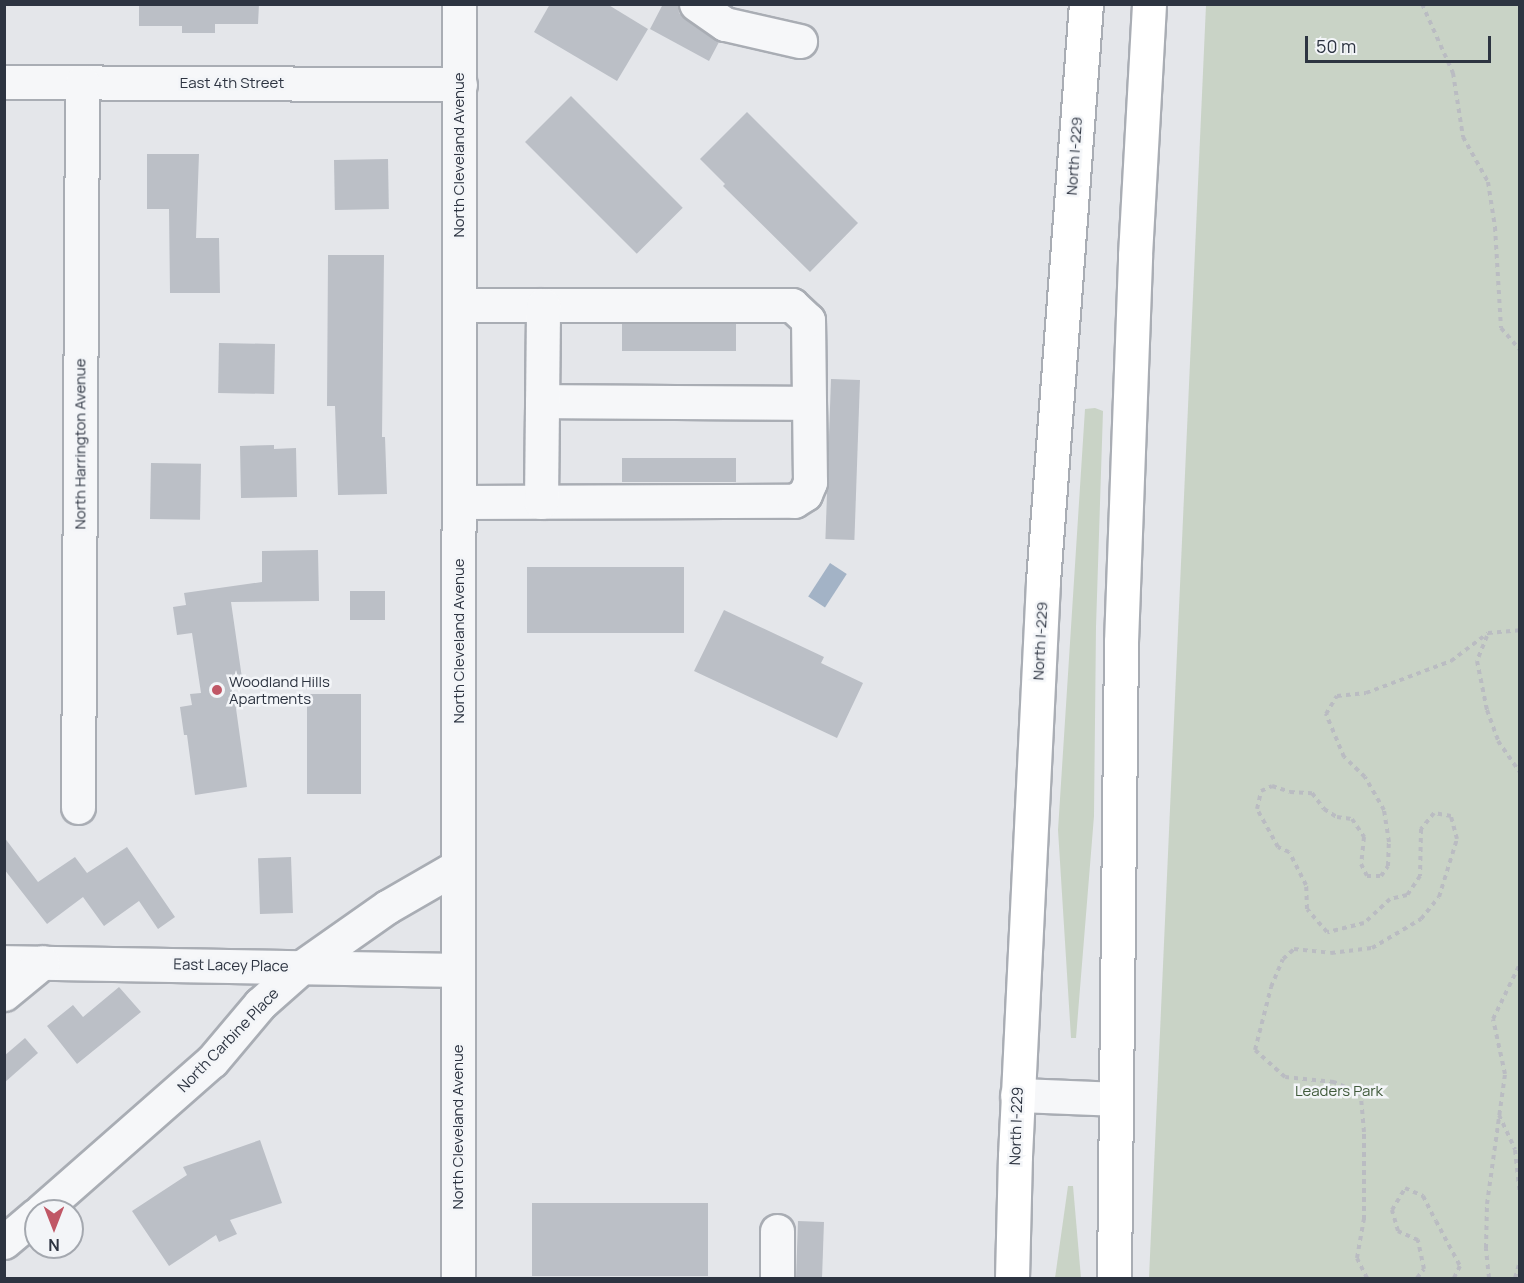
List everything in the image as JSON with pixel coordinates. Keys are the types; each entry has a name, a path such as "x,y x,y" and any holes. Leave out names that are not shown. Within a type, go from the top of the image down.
{"highway":[{"name":"North I-229","path":"1012,1278 1017,1095 1043,581 1086,4"},
{"path":"1114,1278 1122,607 1135,255 1149,4"}],"street":[{"name":"North Cleveland Avenue","path":"458,1278 459,4"},
{"path":"696,4 725,24 800,41"},
{"name":"East 4th Street","path":"4,82 459,84"},
{"name":"North Harrington Avenue","path":"78,807 82,82"},
{"path":"459,304 792,305 808,320 810,482 805,494 794,501 459,502"},
{"path":"541,502 543,305"},
{"path":"542,402 809,403"},
{"name":"North Carbine Place","path":"55,1199 212,1061 260,1004 303,966 387,907 458,866"},
{"name":"East Lacey Place","path":"4,962 458,970"},
{"path":"4,994 43,962"},
{"path":"1017,1095 1115,1099"},
{"path":"4,1242 24,1225"},
{"path":"777,1231 777,1278"}],"path":[{"path":"1422,4 1453,74 1463,137 1488,182 1495,227 1501,328 1520,350"},
{"path":"1367,1278 1357,1258 1364,1220 1364,1132 1361,1094 1334,1082 1285,1077 1255,1050 1271,987 1283,959 1294,949 1331,953 1372,948 1421,919 1438,897 1456,839 1451,816 1434,813 1421,829 1420,876 1407,895 1390,899 1364,923 1327,932 1307,909 1306,885 1289,852 1278,847 1257,809 1261,791 1272,786 1290,792 1312,793 1324,809 1337,817 1352,819 1364,837 1360,864 1367,876 1381,876 1388,866 1389,842 1384,810 1365,777 1344,757 1326,714 1337,696 1366,693 1451,661 1488,633 1520,630"},
{"path":"1488,633 1477,661 1486,711 1498,741 1520,773"},
{"path":"1490,1278 1486,1248 1487,1204 1505,1074 1493,1019 1520,964"},
{"path":"1498,1114 1515,1150 1520,1195"},
{"path":"1417,1278 1424,1269 1418,1240 1398,1231 1392,1210 1405,1188 1423,1196 1460,1266 1454,1278"},
{"path":"1515,1278 1520,1261"}],"green space":[{"name":"Leaders Park","path":"1206,5 1519,5 1519,1278 1149,1278"},
{"path":"1095,408 1103,411 1096,627 1094,816 1076,1038 1071,1038 1058,830 1085,409"},
{"path":"1068,1186 1073,1186 1081,1278 1055,1278"}],"water":[{"path":"830,563 847,574 825,607 808,597"}],"building":[{"path":"139,4 259,4 258,24 215,24 215,33 182,33 182,26 139,26"},
{"path":"550,4 607,4 648,29 617,81 534,32"},
{"path":"663,4 678,4 679,13 685,19 719,42 709,61 650,29"},
{"path":"571,96 683,208 637,254 525,142"},
{"path":"747,112 858,223 810,272 723,186 725,184 700,159"},
{"path":"147,154 199,154 196,238 219,238 220,293 170,293 169,209 147,209"},
{"path":"388,159 389,209 335,210 334,160"},
{"path":"328,255 384,255 382,437 385,437 387,494 338,495 335,406 327,406"},
{"path":"622,324 736,324 736,351 622,351"},
{"path":"219,343 275,344 274,394 218,393"},
{"path":"831,379 860,380 854,540 825,539"},
{"path":"274,445 274,449 296,448 297,497 241,498 240,446"},
{"path":"622,458 736,458 736,482 622,482"},
{"path":"151,463 201,464 200,520 150,519"},
{"name":"Woodland Hills Apartments","path":"318,550 319,601 231,602 243,685 233,687 247,787 195,795 187,735 184,735 180,707 192,705 190,694 201,693 192,633 177,635 173,607 186,605 184,593 262,582 262,551"},
{"path":"527,567 684,567 684,633 527,633"},
{"path":"350,591 385,591 385,620 350,620"},
{"path":"724,610 824,657 821,663 863,683 837,738 694,671"},
{"name":"Woodland Hills Apartments","path":"307,694 361,694 361,794 307,794"},
{"path":"4,837 38,882 75,857 87,873 127,847 175,917 158,929 139,901 104,926 83,897 47,924 4,869"},
{"path":"291,857 293,913 260,914 258,858"},
{"path":"119,987 141,1012 77,1064 47,1026 73,1005 83,1017"},
{"path":"25,1038 38,1053 4,1083 4,1056"},
{"path":"260,1140 282,1203 230,1220 237,1234 219,1242 216,1235 169,1266 132,1211 187,1175 183,1167"},
{"path":"532,1203 708,1203 708,1276 532,1276"},
{"path":"798,1221 824,1222 822,1278 796,1278"}],"place":[{"name":"Woodland Hills Apartments","path":"217,690"}]}
